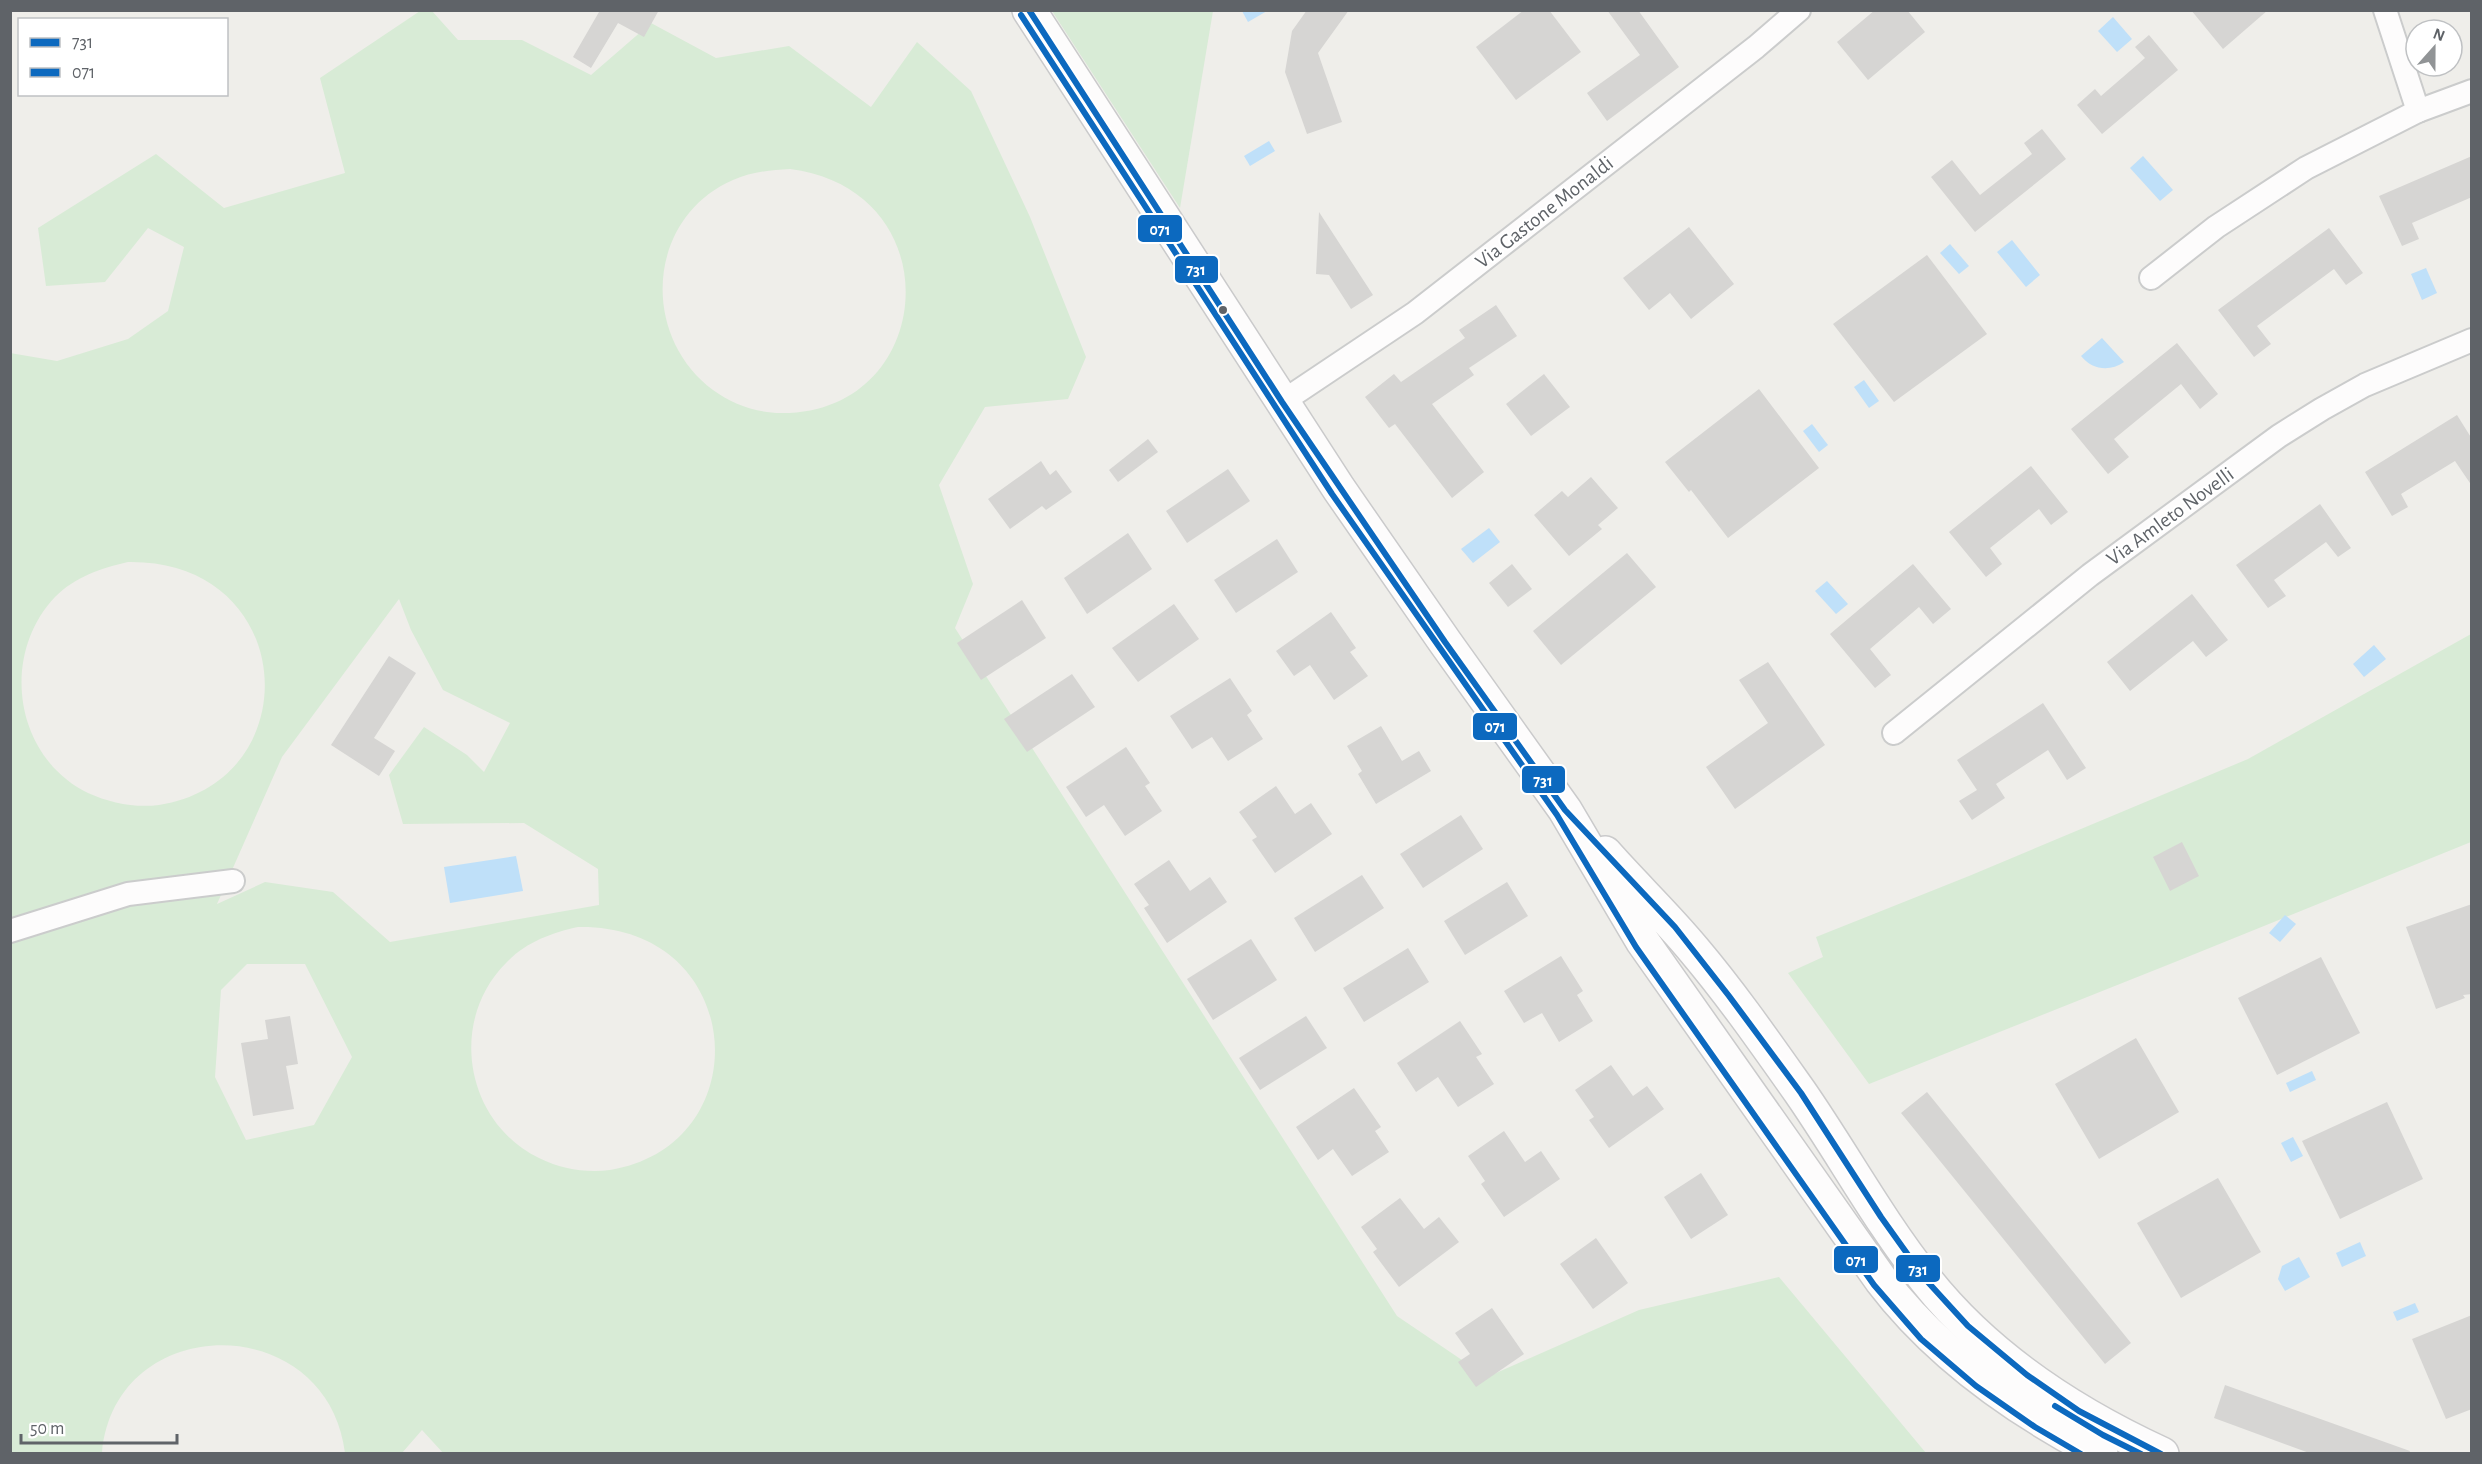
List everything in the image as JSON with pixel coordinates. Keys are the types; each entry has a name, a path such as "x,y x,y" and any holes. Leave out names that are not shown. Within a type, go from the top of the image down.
{"street":[{"path":"1029,10 1282,402 1444,642 1565,810 1625,914 1664,973 1900,1305 1931,1336 1980,1377 2029,1413 2101,1454"},
{"name":"Via Gastone Monaldi","path":"1282,402 1415,313 1799,10"},
{"path":"2385,10 2418,111"},
{"path":"2151,278 2216,227 2306,168 2418,111 2472,92"},
{"name":"Via Amleto Novelli","path":"1894,733 2090,575 2285,431 2365,385 2472,340"},
{"path":"1565,810 1696,952 1801,1093 1907,1254 1945,1303 1988,1345 2048,1390 2108,1427 2162,1454"},
{"path":"10,931 128,894 233,881"}],"green space":[{"path":"420,11 432,11 458,40 522,40 591,75 651,23 716,58 789,46 871,107 917,42 971,91 1030,217 1086,357 1068,399 985,407 939,485 973,584 955,628 1397,1316 1487,1377 1639,1310 1779,1277 1926,1453 444,1454 422,1430 402,1453 345,1453 330,1406 301,1372 264,1352 222,1345 180,1352 143,1372 115,1406 102,1453 11,1453 10,353 57,361 128,339 168,311 184,247 148,228 105,282 46,286 38,228 156,154 224,208 345,173 320,78","holes":["790,169 843,186 880,216 900,256 906,299 896,342 871,378 833,404 781,413 745,407 713,390 689,367 673,340 664,310 663,279 669,249 683,221 704,198 733,180 761,172","128,562 184,571 226,595 253,631 264,673 261,717 242,756 208,788 159,805 132,805 105,800 88,793 63,777 44,755 31,730 23,703 22,675 27,647 38,621 55,597 71,584 98,570","399,599 411,630 443,690 510,723 484,772 467,755 424,727 389,775 403,824 524,823 598,869 599,905 390,942 333,892 265,882 217,904 282,757","578,927 634,936 676,960 703,996 714,1038 711,1082 693,1121 659,1153 610,1170 583,1170 556,1165 539,1158 514,1142 494,1120 481,1096 473,1069 471,1041 476,1013 488,987 506,963 522,949 558,932","247,964 305,964 352,1057 314,1125 246,1140 215,1077 221,990"]},
{"path":"1052,11 1213,11 1180,208"},
{"path":"2471,634 2471,842 1869,1084 1788,973 1823,957 1816,937 1969,876 2248,759"}],"water":[{"path":"1242,11 1267,11 1248,22"},
{"path":"2113,17 2132,39 2117,52 2098,31"},
{"path":"1269,141 1275,151 1250,166 1244,156"},
{"path":"2143,156 2173,190 2160,201 2130,168"},
{"path":"2012,240 2040,275 2026,287 1997,252"},
{"path":"1950,244 1969,266 1959,274 1940,253"},
{"path":"2426,268 2437,293 2422,300 2411,274"},
{"path":"2102,338 2124,362 2113,367 2101,368 2085,361 2081,356"},
{"path":"1864,380 1879,401 1869,408 1854,387"},
{"path":"1812,424 1828,445 1819,452 1803,431"},
{"path":"1489,528 1500,542 1473,563 1461,549"},
{"path":"1827,581 1848,604 1836,614 1815,591"},
{"path":"2374,645 2386,659 2364,677 2353,664"},
{"path":"516,856 523,891 450,903 444,867"},
{"path":"2285,915 2296,924 2280,942 2269,933"},
{"path":"2312,1071 2316,1080 2290,1092 2286,1083"},
{"path":"2293,1137 2303,1156 2291,1162 2281,1143"},
{"path":"2360,1242 2366,1256 2342,1267 2336,1253"},
{"path":"2299,1257 2310,1277 2285,1291 2278,1279 2282,1266"},
{"path":"2415,1303 2419,1312 2397,1321 2393,1312"}],"building":[{"path":"597,10 659,10 644,37 618,23 591,68 573,57 599,12"},
{"path":"1307,10 1349,10 1318,53 1342,122 1307,134 1285,72 1292,31"},
{"path":"1524,10 1549,10 1581,52 1516,100 1476,47"},
{"path":"1607,10 1638,10 1679,67 1607,121 1587,93 1640,55"},
{"path":"1875,10 1907,10 1925,32 1868,80 1837,42"},
{"path":"2191,10 2268,10 2223,49"},
{"path":"2149,35 2178,70 2102,134 2077,105 2095,89 2101,96 2145,58 2135,47"},
{"path":"2042,129 2066,159 1975,232 1931,177 1952,160 1980,195 2032,154 2024,143"},
{"path":"2472,156 2472,197 2412,223 2419,239 2402,246 2379,196"},
{"path":"1319,212 1373,295 1351,309 1329,275 1316,274"},
{"path":"1689,227 1734,284 1691,319 1670,293 1649,310 1623,278"},
{"path":"2329,228 2363,273 2346,285 2334,269 2257,326 2271,344 2254,357 2218,310"},
{"path":"1927,255 1987,334 1894,402 1833,324"},
{"path":"1496,305 1517,336 1469,368 1474,375 1432,404 1484,472 1452,498 1395,424 1389,428 1365,397 1394,374 1401,382 1465,338 1459,330"},
{"path":"2177,343 2218,394 2200,409 2181,384 2114,439 2129,457 2108,474 2071,429"},
{"path":"1544,374 1570,407 1531,436 1506,404"},
{"path":"1759,389 1819,468 1728,538 1691,490 1689,492 1665,462"},
{"path":"2457,415 2472,439 2472,486 2455,461 2401,494 2408,507 2392,516 2365,472"},
{"path":"1148,439 1158,452 1118,482 1109,470"},
{"path":"1041,461 1050,475 1056,470 1072,492 1046,510 1042,506 1010,529 988,499"},
{"path":"2031,466 2068,512 2051,525 2039,509 1990,548 2002,564 1986,577 1949,532"},
{"path":"1228,469 1250,501 1187,543 1166,511"},
{"path":"1591,477 1618,508 1598,525 1602,529 1569,556 1534,515 1562,491 1568,497"},
{"path":"2320,504 2351,548 2338,557 2326,542 2274,580 2286,596 2268,608 2236,565"},
{"path":"1128,533 1152,569 1087,614 1064,578"},
{"path":"1277,539 1298,572 1236,613 1214,580"},
{"path":"1627,553 1656,587 1561,665 1533,631"},
{"path":"1512,564 1532,589 1508,607 1489,583"},
{"path":"1913,564 1951,609 1933,624 1919,607 1870,649 1891,675 1875,688 1830,634"},
{"path":"2192,594 2228,640 2206,657 2193,641 2130,691 2107,662"},
{"path":"1022,600 1046,638 981,680 957,643"},
{"path":"1174,604 1199,639 1138,682 1112,648"},
{"path":"1331,612 1356,648 1350,652 1368,676 1334,700 1310,665 1294,676 1276,651"},
{"path":"389,656 416,673 374,738 395,751 379,776 331,745"},
{"path":"1768,662 1825,745 1735,809 1706,767 1768,723 1739,680"},
{"path":"1072,674 1095,707 1027,752 1004,719"},
{"path":"1230,678 1252,711 1247,715 1263,739 1228,761 1212,737 1192,749 1170,716"},
{"path":"2043,703 2086,768 2067,780 2048,750 1996,784 2005,798 1972,820 1959,801 1977,790 1957,760"},
{"path":"1381,726 1402,761 1419,751 1431,771 1376,804 1358,774 1362,771 1347,746"},
{"path":"1126,747 1150,783 1145,786 1162,811 1125,836 1104,805 1086,817 1066,787"},
{"path":"1276,786 1295,814 1311,803 1332,834 1275,873 1252,840 1257,837 1239,812"},
{"path":"1461,815 1483,849 1423,888 1400,854"},
{"path":"2182,842 2199,876 2170,891 2153,857"},
{"path":"1169,860 1190,891 1210,877 1227,902 1167,943 1144,908 1149,905 1134,884"},
{"path":"1362,875 1384,908 1315,952 1294,918"},
{"path":"1507,882 1528,916 1465,955 1444,921"},
{"path":"2472,904 2472,994 2463,995 2465,998 2436,1009 2406,927"},
{"path":"1251,939 1277,980 1213,1020 1187,979"},
{"path":"1408,948 1429,982 1364,1022 1343,988"},
{"path":"1561,956 1583,991 1577,995 1593,1021 1559,1042 1542,1013 1524,1023 1504,991"},
{"path":"2321,957 2360,1033 2277,1075 2238,998"},
{"path":"290,1016 298,1064 286,1066 294,1109 253,1116 241,1043 268,1039 265,1020"},
{"path":"1306,1016 1327,1048 1260,1090 1239,1058"},
{"path":"1460,1021 1482,1054 1476,1057 1494,1084 1458,1107 1438,1077 1416,1092 1397,1063"},
{"path":"2136,1038 2179,1112 2099,1159 2055,1084"},
{"path":"1611,1065 1633,1096 1647,1086 1664,1109 1609,1148 1589,1120 1594,1117 1575,1090"},
{"path":"1354,1088 1381,1127 1375,1131 1389,1152 1352,1176 1333,1149 1318,1160 1296,1127"},
{"path":"1927,1092 2131,1343 2105,1364 1901,1113"},
{"path":"2387,1102 2423,1179 2340,1219 2302,1141"},
{"path":"1504,1131 1525,1162 1541,1151 1560,1179 1504,1217 1481,1184 1485,1181 1468,1156"},
{"path":"1701,1173 1728,1215 1691,1239 1664,1197"},
{"path":"2218,1178 2261,1252 2181,1298 2137,1223"},
{"path":"1400,1198 1424,1229 1439,1217 1459,1242 1399,1287 1373,1252 1377,1249 1361,1227"},
{"path":"1596,1238 1628,1283 1593,1309 1560,1264"},
{"path":"1492,1308 1524,1354 1476,1387 1458,1362 1470,1354 1455,1333"},
{"path":"2472,1315 2472,1409 2446,1419 2412,1339"},
{"path":"2225,1385 2410,1451 2409,1454 2312,1454 2214,1418"}],"transit line":[{"name":"731","path":"1029,10 1282,402 1445,642 1565,810 1675,927 1729,996 1801,1093 1881,1217 1926,1280 1968,1326 2027,1375 2079,1411 2161,1454"},
{"name":"071","path":"1021,15 1332,494 1557,815 1636,947 1874,1285 1921,1339 1976,1386 2035,1427 2081,1454"},
{"name":"071","path":"2055,1406 2103,1435 2141,1454"}]}
